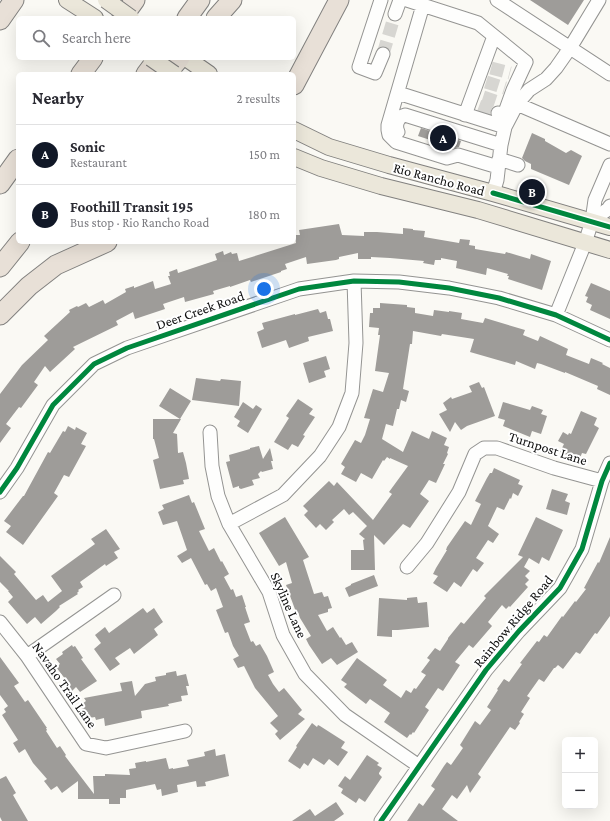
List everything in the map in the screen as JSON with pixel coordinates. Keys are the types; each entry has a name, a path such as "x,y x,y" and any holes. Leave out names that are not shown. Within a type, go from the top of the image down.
{"highway":[{"path":"0,20 14,0"},
{"path":"123,16 135,0"},
{"path":"188,16 200,0"},
{"path":"218,16 232,0"},
{"path":"296,81 339,0"},
{"path":"82,72 92,60"},
{"path":"148,72 156,60"},
{"path":"169,72 187,60"},
{"path":"0,184 16,162"},
{"path":"0,267 18,244"},
{"path":"0,315 29,286 56,265 103,244"}],"main road":[{"path":"67,0 91,16"},
{"path":"106,0 128,16"},
{"path":"154,60 171,72"},
{"path":"187,60 206,72"},
{"name":"Rio Rancho Road","path":"296,131 329,147 610,227"},
{"name":"Rio Rancho Road","path":"296,158 321,168 381,186 478,210 610,250"}],"street":[{"path":"381,0 359,67 375,73 383,54"},
{"path":"396,14 400,0"},
{"path":"407,0 478,23 526,62 514,75 509,89 497,180 493,193"},
{"path":"497,0 610,74"},
{"path":"506,106 546,79 556,68 599,0"},
{"path":"423,5 388,125 389,134 396,142 447,158 458,156"},
{"path":"474,103 487,66 494,36"},
{"path":"398,93 474,103 505,127"},
{"path":"506,106 610,144"},
{"path":"501,145 405,115 398,119 396,128 401,136 449,151 458,156 518,165"},
{"path":"556,315 585,242 592,221 595,200 610,165"},
{"path":"592,221 610,206"},
{"path":"229,524 283,495 320,456 339,428 352,392 356,343 354,281"},
{"name":"Deer Creek Road","path":"0,492 17,468 53,405 94,364 127,348 299,289 354,281 399,282 449,288 499,298 556,315 610,340"},
{"name":"Skyline Lane","path":"210,432 212,466 218,496 229,524 269,592 283,635 305,674 345,715 419,766"},
{"name":"Turnpost Lane","path":"407,566 426,543 459,492 475,454 484,448 498,448 554,468 602,481"},
{"name":"Rainbow Ridge Road","path":"381,821 486,670 519,631 560,588 582,549 602,481 610,463"},
{"path":"27,656 114,595"},
{"name":"Navaho Trail Lane","path":"0,622 27,656 86,744 106,748 185,731"}],"building":[{"path":"530,0 584,0 568,25"},
{"path":"421,128 461,141 459,147 455,148 418,136"},
{"path":"532,133 545,139 545,141 566,153 571,150 582,156 569,185 531,169 531,164 522,158"},
{"path":"339,224 342,235 364,236 364,232 403,234 403,228 413,229 425,231 424,237 459,243 460,239 470,240 469,245 475,246 475,249 505,254 506,252 530,259 531,254 551,261 542,290 508,279 508,274 487,268 486,275 456,268 457,261 441,258 441,260 435,260 434,265 423,263 424,261 390,258 371,257 371,259 358,259 358,253 339,257 339,259 336,260 307,264 306,257 285,264 287,269 281,272 251,282 250,280 213,291 214,294 185,302 184,297 163,304 165,309 135,319 133,312 116,321 118,325 73,347 75,349 50,372 45,366 34,382 38,385 21,408 19,407 6,424 11,428 0,443 0,394 22,365 48,340 44,336 70,312 69,310 86,303 89,307 103,300 105,304 126,292 125,289 134,286 134,288 153,281 155,289 171,284 168,276 170,276 169,272 177,269 178,273 217,260 215,254 223,251 224,255 231,252 232,254 237,253 239,261 296,244 296,235 300,235 299,230"},
{"path":"591,283 610,291 610,319 590,310 592,305 586,302 588,297 585,296"},
{"path":"380,303 407,305 407,307 415,308 415,313 433,316 434,310 462,313 461,319 483,323 485,318 525,330 523,335 538,341 540,336 568,349 566,355 589,364 591,358 610,368 610,395 597,389 598,386 541,364 537,363 535,369 516,361 515,365 470,352 474,339 442,334 441,336 413,331 412,344 410,344 403,389 409,391 406,402 401,400 393,426 386,424 382,439 403,452 412,431 429,439 432,431 447,438 444,445 449,447 448,454 436,483 429,480 420,494 429,501 410,528 403,524 384,545 374,535 375,570 351,570 351,550 364,550 363,540 365,539 359,534 367,526 353,512 349,515 344,509 332,520 334,522 326,530 320,524 316,528 304,515 308,511 303,506 329,481 334,486 337,482 373,520 392,494 389,492 408,466 387,457 384,461 383,460 372,479 361,473 356,482 341,474 345,467 341,464 355,440 361,443 365,435 370,419 364,418 373,389 383,392 389,373 375,371 380,335 378,335 379,328 369,327 370,313 373,313 373,308 380,308"},
{"path":"318,309 320,313 326,311 333,331 308,337 309,341 289,348 286,340 262,348 257,332 264,329 262,323"},
{"path":"326,356 330,369 324,371 326,377 309,383 303,363"},
{"path":"196,378 220,381 221,379 241,381 239,406 192,400"},
{"path":"479,382 482,388 484,387 495,416 467,426 461,430 455,422 450,432 439,414 447,410 443,403 451,397 452,399 472,392 469,386"},
{"path":"170,388 191,401 180,419 159,406"},
{"path":"298,399 313,409 309,414 315,417 303,435 305,436 298,447 292,444 288,450 274,442 289,418 286,416"},
{"path":"243,402 253,409 256,405 262,409 248,433 237,426 240,421 234,417"},
{"path":"503,402 530,410 532,406 543,410 541,414 547,416 541,434 532,431 530,437 503,426 505,420 498,418"},
{"path":"581,411 597,418 594,425 599,428 586,454 582,453 580,458 572,455 571,457 560,452 564,444 558,441 563,432 568,435 569,433 571,434"},
{"path":"153,419 181,419 173,433 177,434 178,453 183,452 186,463 189,479 183,480 184,484 160,489 153,460 159,458 153,439"},
{"path":"68,426 75,430 76,427 87,433 81,444 86,446 69,477 64,475 54,493 58,496 23,545 6,532 11,526 4,521 24,496 48,452 50,453 63,431 65,432"},
{"path":"259,446 263,459 270,448 273,469 261,471 258,474 260,478 252,480 254,485 241,489 239,486 233,488 226,462 230,461 229,455"},
{"path":"494,468 520,480 518,484 523,486 518,496 513,493 504,510 497,507 488,526 499,534 493,543 488,540 476,558 484,563 477,572 473,569 461,587 454,582 447,592 433,583 438,576 433,574 447,550 447,547 465,521 471,525 481,504 475,501"},
{"path":"552,489 568,494 565,501 570,503 567,515 546,509"},
{"path":"189,495 192,503 194,502 205,529 199,531 209,551 214,548 221,562 222,561 229,574 224,577 231,590 233,589 236,597 242,595 250,622 244,624 251,642 253,641 256,646 260,644 267,656 274,672 268,675 279,692 284,688 302,710 298,714 305,719 280,740 275,734 278,731 270,723 278,716 255,688 244,666 238,668 233,659 239,656 233,646 228,632 225,633 216,610 223,607 216,588 211,591 207,584 205,585 191,558 182,563 177,556 187,550 177,521 163,525 158,512 164,509 162,505"},
{"path":"285,517 309,557 303,560 314,594 322,592 324,597 328,596 332,608 328,609 328,612 318,615 327,631 333,627 346,645 352,642 358,652 337,665 331,658 322,664 309,645 306,639 311,636 298,612 296,612 286,585 292,583 286,562 279,566 259,533"},
{"path":"536,517 563,530 549,561 542,557 539,564 529,558 524,567 530,571 525,576 529,580 525,584 528,587 510,607 509,606 506,609 502,605 488,622 492,626 473,648 469,645 455,662 460,665 443,691 438,688 425,707 429,710 414,733 413,732 411,735 410,734 407,738 384,722 390,713 370,699 366,704 344,687 347,684 341,680 357,658 387,680 383,685 401,698 406,690 411,693 414,688 416,689 426,675 421,672 430,660 427,658 435,648 440,651 461,622 464,624 486,598 484,596 523,557 518,555"},
{"path":"106,529 120,549 114,552 118,558 106,566 105,564 80,582 83,587 78,590 78,594 59,606 60,607 41,624 35,617 27,624 8,602 13,597 0,582 0,556 16,572 14,574 36,600 43,595 48,602 62,591 51,576 95,544 91,539"},
{"path":"610,537 610,616 597,634 595,633 580,654 576,652 563,669 558,665 554,668 544,682 539,679 527,696 530,698 521,712 524,714 519,722 520,723 515,730 510,727 478,774 481,777 470,793 467,785 457,799 452,795 442,809 458,821 407,821 419,803 423,806 435,789 431,786 447,762 451,765 463,748 460,745 475,721 480,725 491,710 487,707 504,679 509,682 522,664 520,663 537,641 539,642 544,635 547,637 562,616 563,617 586,589 584,588 598,562 599,563"},
{"path":"374,575 378,586 349,597 345,588"},
{"path":"417,597 418,603 427,602 429,627 392,630 392,637 377,636 379,598 407,600 407,598"},
{"path":"143,608 147,613 154,608 163,622 154,629 158,635 134,654 130,648 115,658 120,664 110,671 94,649 101,643 95,635 105,627 109,633"},
{"path":"72,645 73,647 75,646 83,658 81,659 97,681 80,692 76,687 72,691 56,667 60,664 56,659 63,654 62,652"},
{"path":"0,657 19,683 14,686 25,702 28,700 47,728 46,731 57,748 60,746 66,755 65,756 94,794 93,776 105,776 105,774 130,775 129,769 136,768 135,763 166,758 169,769 189,766 187,760 205,756 204,752 215,749 216,756 225,754 229,776 205,782 206,786 197,787 196,781 177,785 178,792 162,796 161,789 157,790 155,784 126,790 126,798 120,798 120,804 109,804 109,799 78,799 78,781 62,793 57,786 51,790 44,781 47,779 33,763 25,749 19,753 13,743 18,740 2,715 6,712 4,709 8,706 0,695"},
{"path":"176,671 177,676 186,674 189,686 186,686 188,695 181,696 182,701 168,704 169,706 141,711 142,718 105,726 104,718 96,720 95,717 89,718 88,712 83,711 82,704 86,701 84,698 122,691 120,683 132,681 135,696 145,684 156,681 155,677"},
{"path":"312,723 317,727 318,725 320,726 345,742 341,748 348,752 338,766 329,759 324,765 313,758 308,766 304,763 300,769 288,761 297,747 296,746"},
{"path":"367,755 379,763 377,765 382,768 379,774 382,777 365,802 359,798 356,803 341,793 343,789 338,786 345,776 350,780"},
{"path":"6,776 16,793 13,795 28,821 2,821 0,817 0,779"},
{"path":"336,802 344,814 334,821 292,821 310,809 315,816"}],"tunnel":[{"path":"383,54 395,14"},
{"path":"491,68 510,73"},
{"path":"486,82 505,88"},
{"path":"483,97 501,103"},
{"path":"479,106 498,113"}],"cycle path":[{"path":"493,193 610,227"},
{"path":"0,492 17,468 53,405 94,364 127,348 299,289 354,281 399,282 449,288 499,298 556,315 610,340"},
{"path":"381,821 486,670 519,631 560,588 582,549 602,481 610,463"}],"place":[{"name":"Sonic","path":"443,138"},
{"name":"Foothill Transit 195","path":"532,192"}]}
